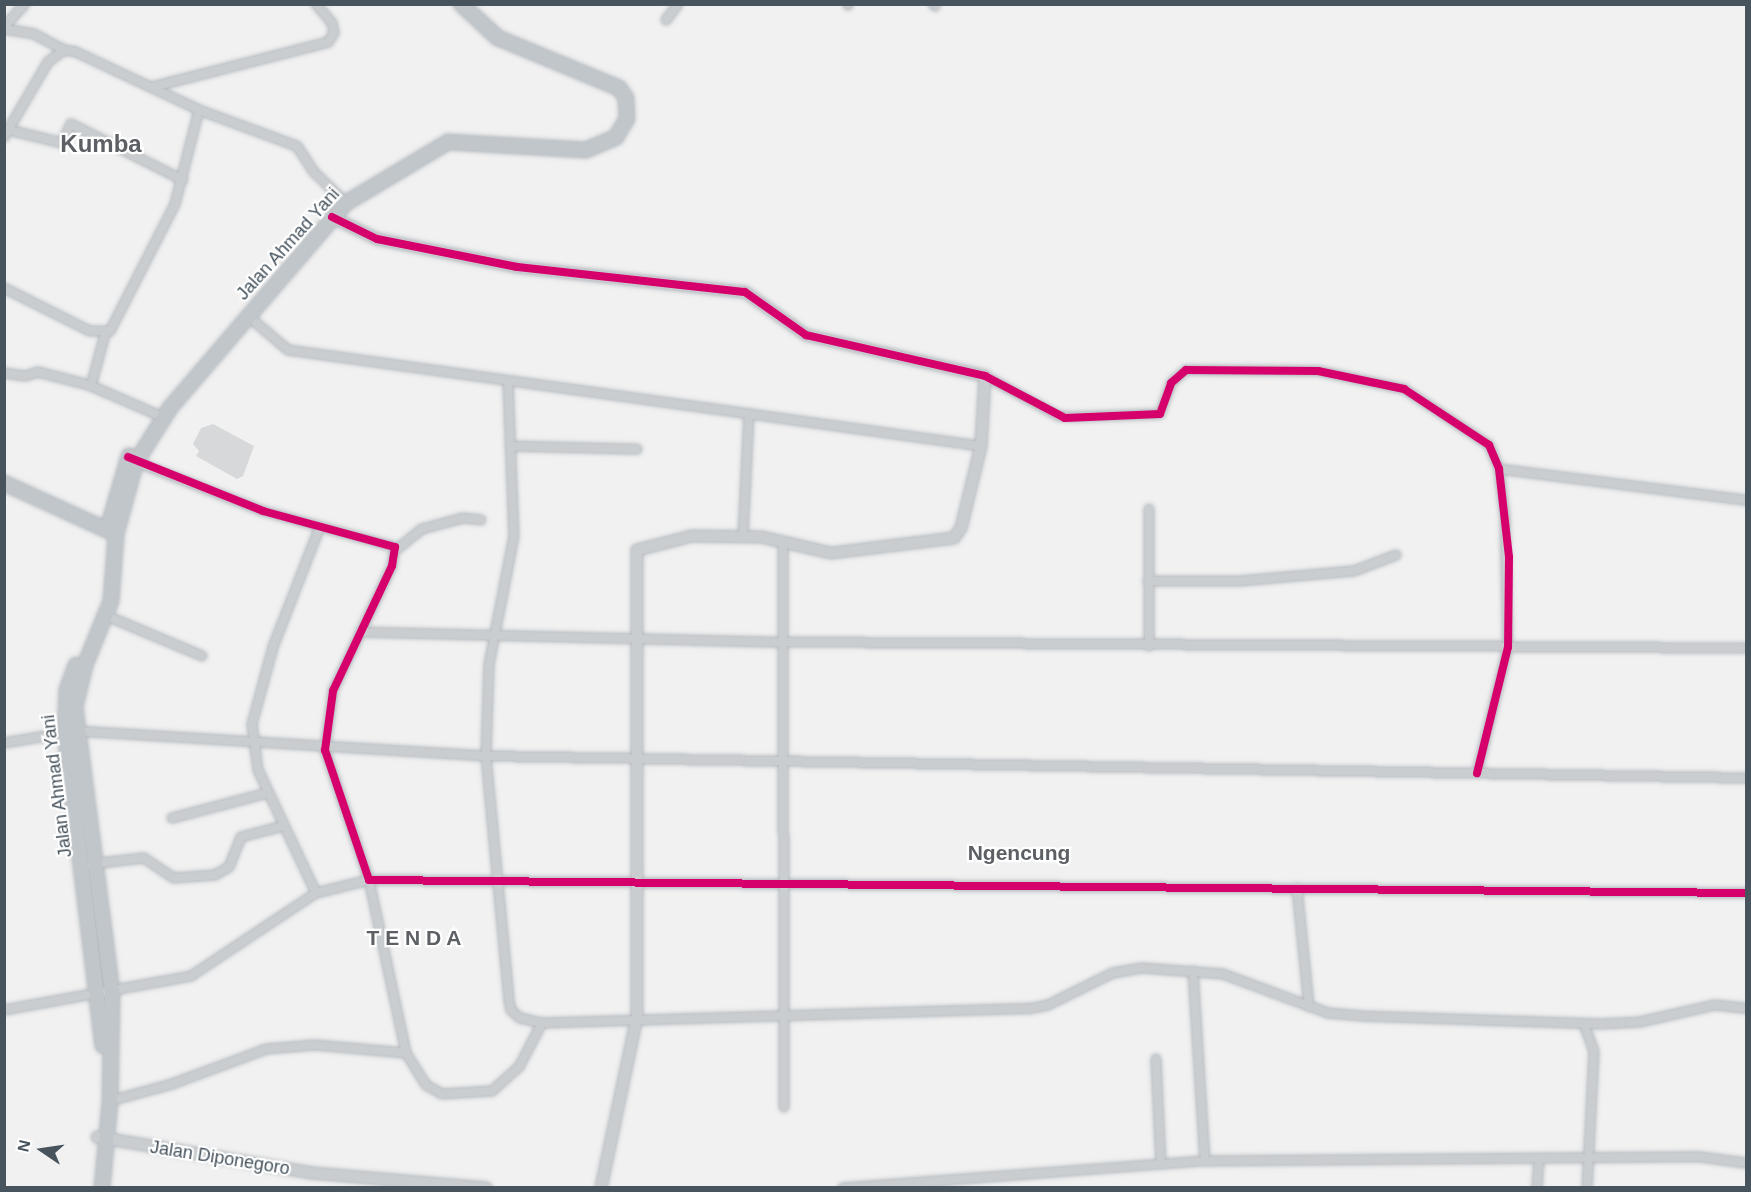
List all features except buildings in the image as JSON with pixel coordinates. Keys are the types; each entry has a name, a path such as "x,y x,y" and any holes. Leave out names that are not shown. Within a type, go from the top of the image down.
{"highway":[{"name":"Jalan Ahmad Yani","path":"93,1188 110,1101 106,993 91,864 70,732 67,690 104,619 112,533 132,460 164,411 346,203 447,142 586,150 623,129 628,109 619,88 498,38 461,4"},
{"path":"4,483 112,533"},
{"name":"Jalan Ahmad Yani","path":"102,1188 101,1138 106,993"}],"street":[{"path":"25,4 4,28 34,34 64,50 88,56 199,110 297,146 314,172 346,203"},
{"path":"152,87 328,42 334,33 332,22 316,4"},
{"path":"666,20 678,4"},
{"path":"64,50 48,62 7,133 62,143 71,124 183,180"},
{"path":"91,386 105,334 122,312 183,180 199,110"},
{"path":"332,217 377,239 517,267 745,292 806,335 985,376 1059,416 1160,414 1171,383 1186,370 1318,371 1404,389 1489,445 1499,469 1509,556 1508,647 1477,773"},
{"path":"4,288 90,332 105,334"},
{"path":"248,316 288,350 981,446"},
{"path":"4,373 25,376 38,372 91,386 164,411"},
{"path":"601,1188 637,1017 635,758 637,550 679,537 743,536 783,541 841,553 954,538 961,528 981,446 985,376"},
{"path":"508,382 514,536 497,637 489,665 486,756 511,1010 520,1018 542,1023 637,1017 1028,1009 1048,1005 1126,970 1193,970 1244,980 1309,1006 1360,1016 1584,1024 1640,1022 1715,1005 1746,1008"},
{"path":"743,536 749,414"},
{"path":"510,446 637,449"},
{"path":"132,460 319,529 386,542 396,550"},
{"path":"1499,469 1746,500"},
{"path":"1149,510 1149,646"},
{"path":"481,520 463,518 422,529 396,550 333,691 325,750 369,880 406,1053 426,1085 442,1094 474,1095 492,1091 510,1077 542,1023"},
{"path":"316,893 267,793 252,745 257,696 319,529"},
{"path":"783,541 784,1107"},
{"path":"1148,581 1240,581 1354,571 1396,555"},
{"path":"104,619 202,656"},
{"path":"360,632 784,642 1746,648"},
{"path":"4,743 70,732 325,750 486,756 783,759 1746,778"},
{"path":"172,818 267,793"},
{"path":"91,864 144,858 174,878 215,875 229,867 240,837 283,826"},
{"path":"4,1010 191,976 316,893 369,880 784,882 1746,893"},
{"path":"1297,888 1309,1006"},
{"path":"1193,970 1205,1161"},
{"path":"1584,1024 1594,1051 1587,1188"},
{"path":"110,1101 172,1084 266,1049 315,1045 406,1053"},
{"path":"1156,1059 1161,1164"},
{"name":"Jalan Diponegoro","path":"101,1138 312,1173 486,1188"},
{"path":"843,1188 1205,1161 1700,1156 1746,1164"},
{"path":"1537,1188 1539,1159"}],"cycle path":[{"path":"332,217 377,239 517,267 745,292 806,335 985,376 1065,418 1160,414 1171,383 1186,370 1318,371 1404,389 1489,445 1499,469 1509,557 1508,647 1477,773"},
{"path":"128,457 263,511 395,547 392,566 333,691 325,750 369,880 1746,893"}],"district":[{"name":"Kumba","path":"101,144"},
{"name":"Ngencung","path":"1019,853"},
{"name":"T E N D A","path":"414,938"}]}
